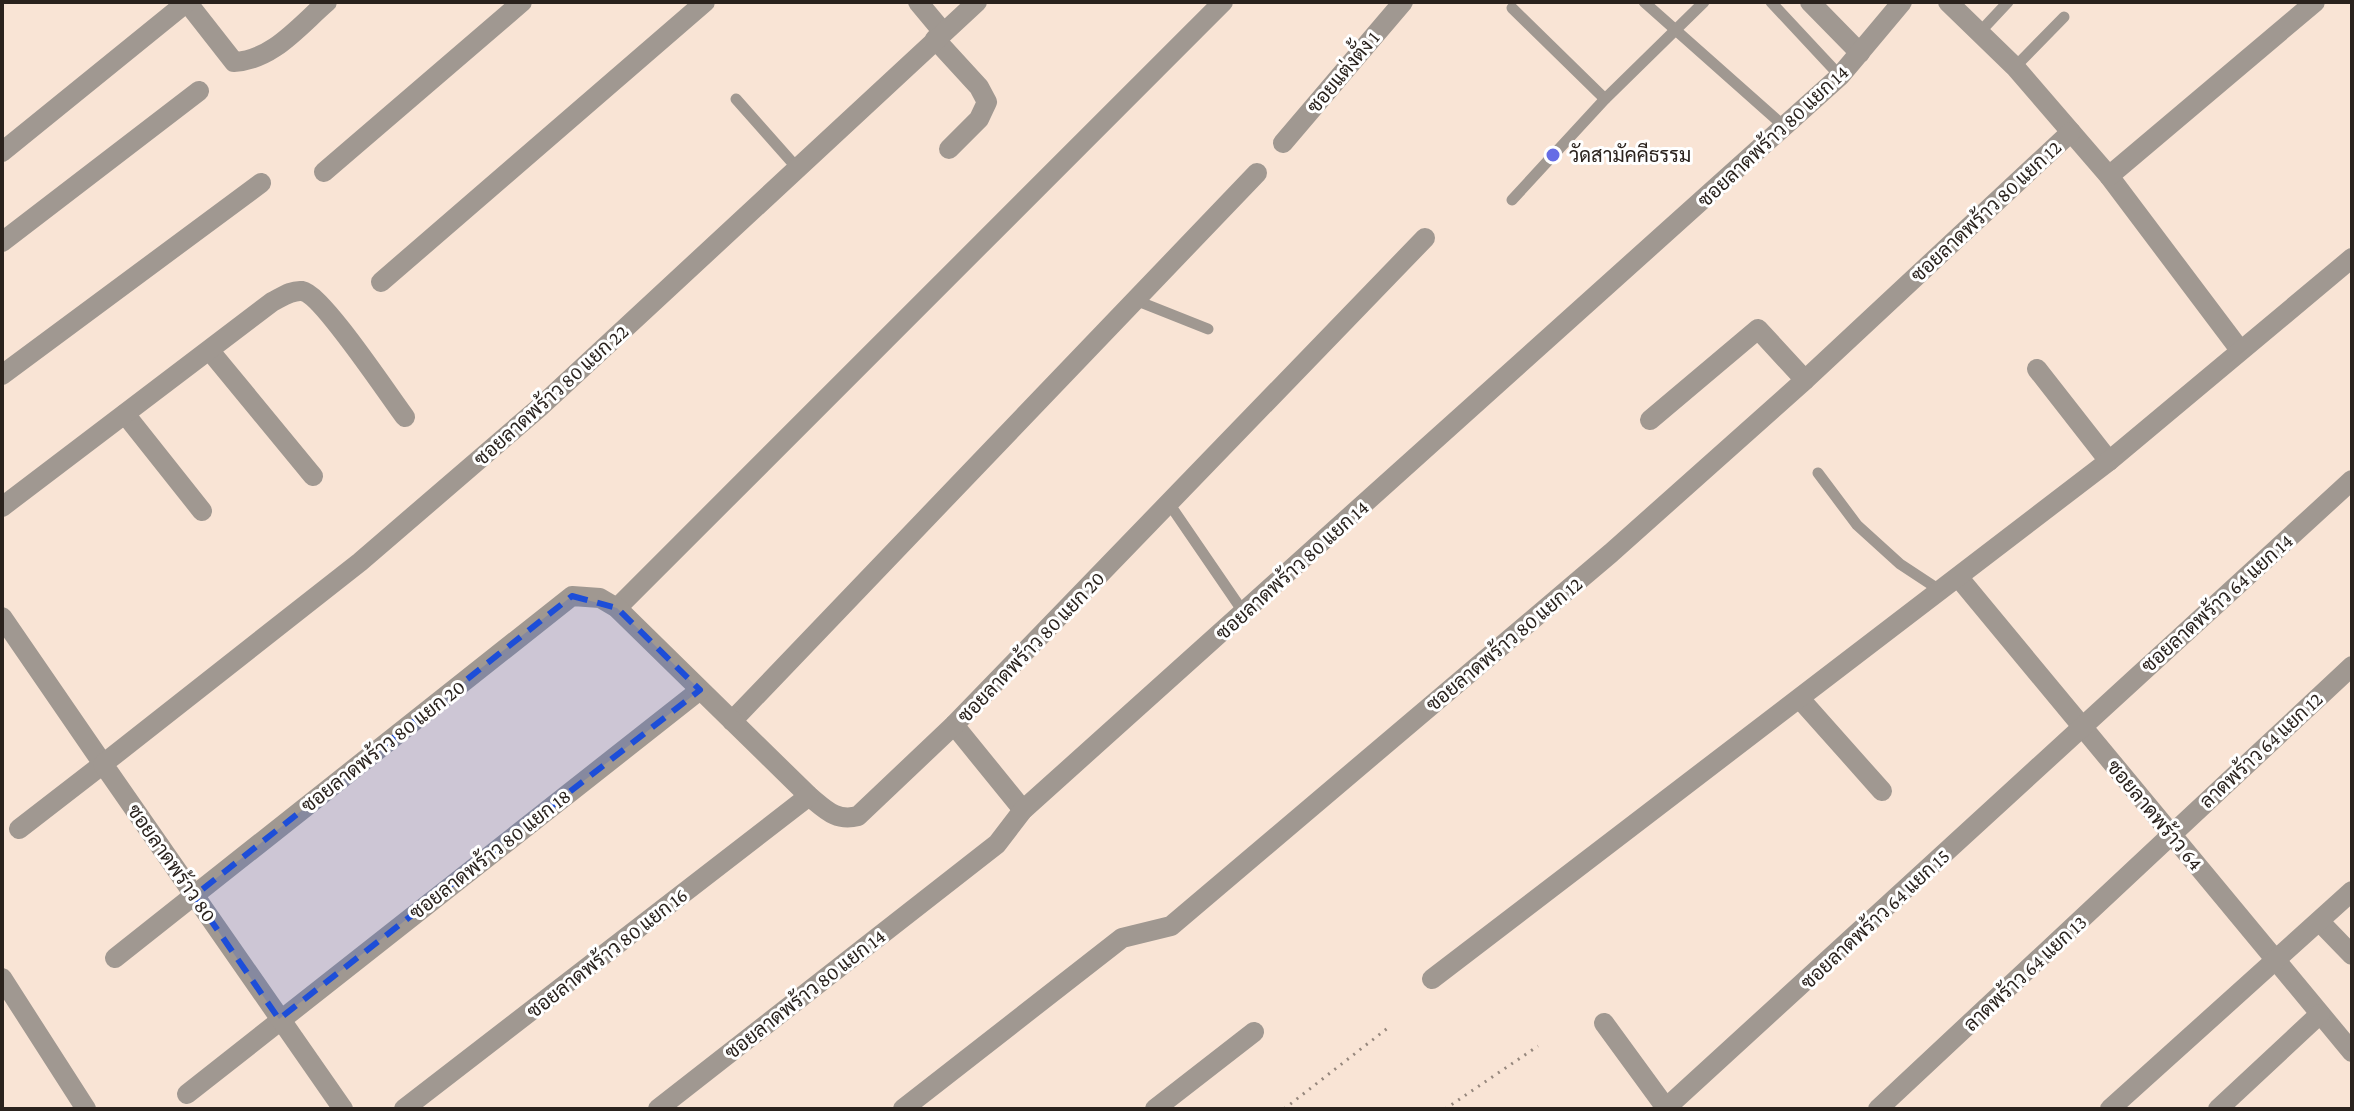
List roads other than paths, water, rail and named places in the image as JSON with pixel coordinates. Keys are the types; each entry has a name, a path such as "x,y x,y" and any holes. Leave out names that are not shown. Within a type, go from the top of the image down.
{"street":[{"path":"2,152 187,2 234,62 254,61 273,50 327,2"},
{"path":"324,172 522,2"},
{"path":"381,282 705,2"},
{"path":"918,2 987,102 979,119 949,149"},
{"name":"ซอยลาดพร้าว 80 แยก 22","path":"19,829 360,562 540,407 977,2"},
{"path":"617,608 1223,2"},
{"name":"ซอยแต่งตั้ง 1","path":"1283,143 1403,2"},
{"path":"1810,2 1860,53"},
{"name":"ซอยลาดพร้าว 80 แยก 14","path":"658,1109 997,844 1023,810 1840,76 1902,2"},
{"path":"1948,2 2015,67 2109,176 2240,350"},
{"path":"2109,176 2315,2"},
{"path":"2,242 199,91"},
{"name":"ซอยลาดพร้าว 80 แยก 12","path":"903,1109 1122,938 1171,926 1611,553 1805,380 2071,132"},
{"path":"732,721 1257,173"},
{"path":"2,375 261,183"},
{"name":"ซอยลาดพร้าว 80 แยก 20","path":"194,896 572,596 600,598 617,608 809,796 834,816 845,819 858,816 954,725 1170,505 1425,238"},
{"path":"1432,979 1801,700 2109,461 2352,258"},
{"path":"2,507 272,302 292,291 305,291 323,307 405,417"},
{"path":"1650,420 1758,329 1805,380"},
{"path":"210,351 313,476"},
{"path":"2037,369 2109,461"},
{"path":"125,414 202,511"},
{"name":"ซอยลาดพร้าว 64 แยก 14","path":"2082,726 2352,480"},
{"name":"ซอยลาดพร้าว 64","path":"1959,578 2352,1052"},
{"name":"ซอยลาดพร้าว 80","path":"4,625 343,1109"},
{"name":"ลาดพร้าว 64 แยก 12","path":"2171,835 2352,666"},
{"name":"ซอยลาดพร้าว 80 แยก 18","path":"187,1094 700,690"},
{"path":"1801,700 1882,791"},
{"path":"954,725 1023,810"},
{"name":"ซอยลาดพร้าว 64 แยก 15","path":"1666,1108 1842,951 2082,726"},
{"name":"ซอยลาดพร้าว 80 แยก 16","path":"404,1109 809,796"},
{"name":"ลาดพร้าว 64 แยก 13","path":"1878,1109 2171,835"},
{"path":"2110,1109 2278,962 2352,891"},
{"path":"115,958 194,896"},
{"path":"2320,922 2352,955"},
{"path":"2,978 10,1009 86,1109"},
{"path":"2218,1109 2320,1014"},
{"path":"1604,1023 1666,1108"},
{"path":"1155,1109 1254,1032"}],"lane":[{"path":"1644,2 1785,127"},
{"path":"1512,200 1605,99 1674,28 1704,2"},
{"path":"1771,2 1840,76"},
{"path":"1979,33 2008,2"},
{"path":"1512,8 1605,99"},
{"path":"2015,67 2064,17"},
{"path":"736,99 798,169"},
{"path":"1135,300 1208,329"},
{"path":"1818,473 1857,525 1900,564 1941,591"},
{"path":"1170,505 1244,613"}],"place":[{"name":"วัดสามัคคีธรรม","path":"1553,155"}]}
